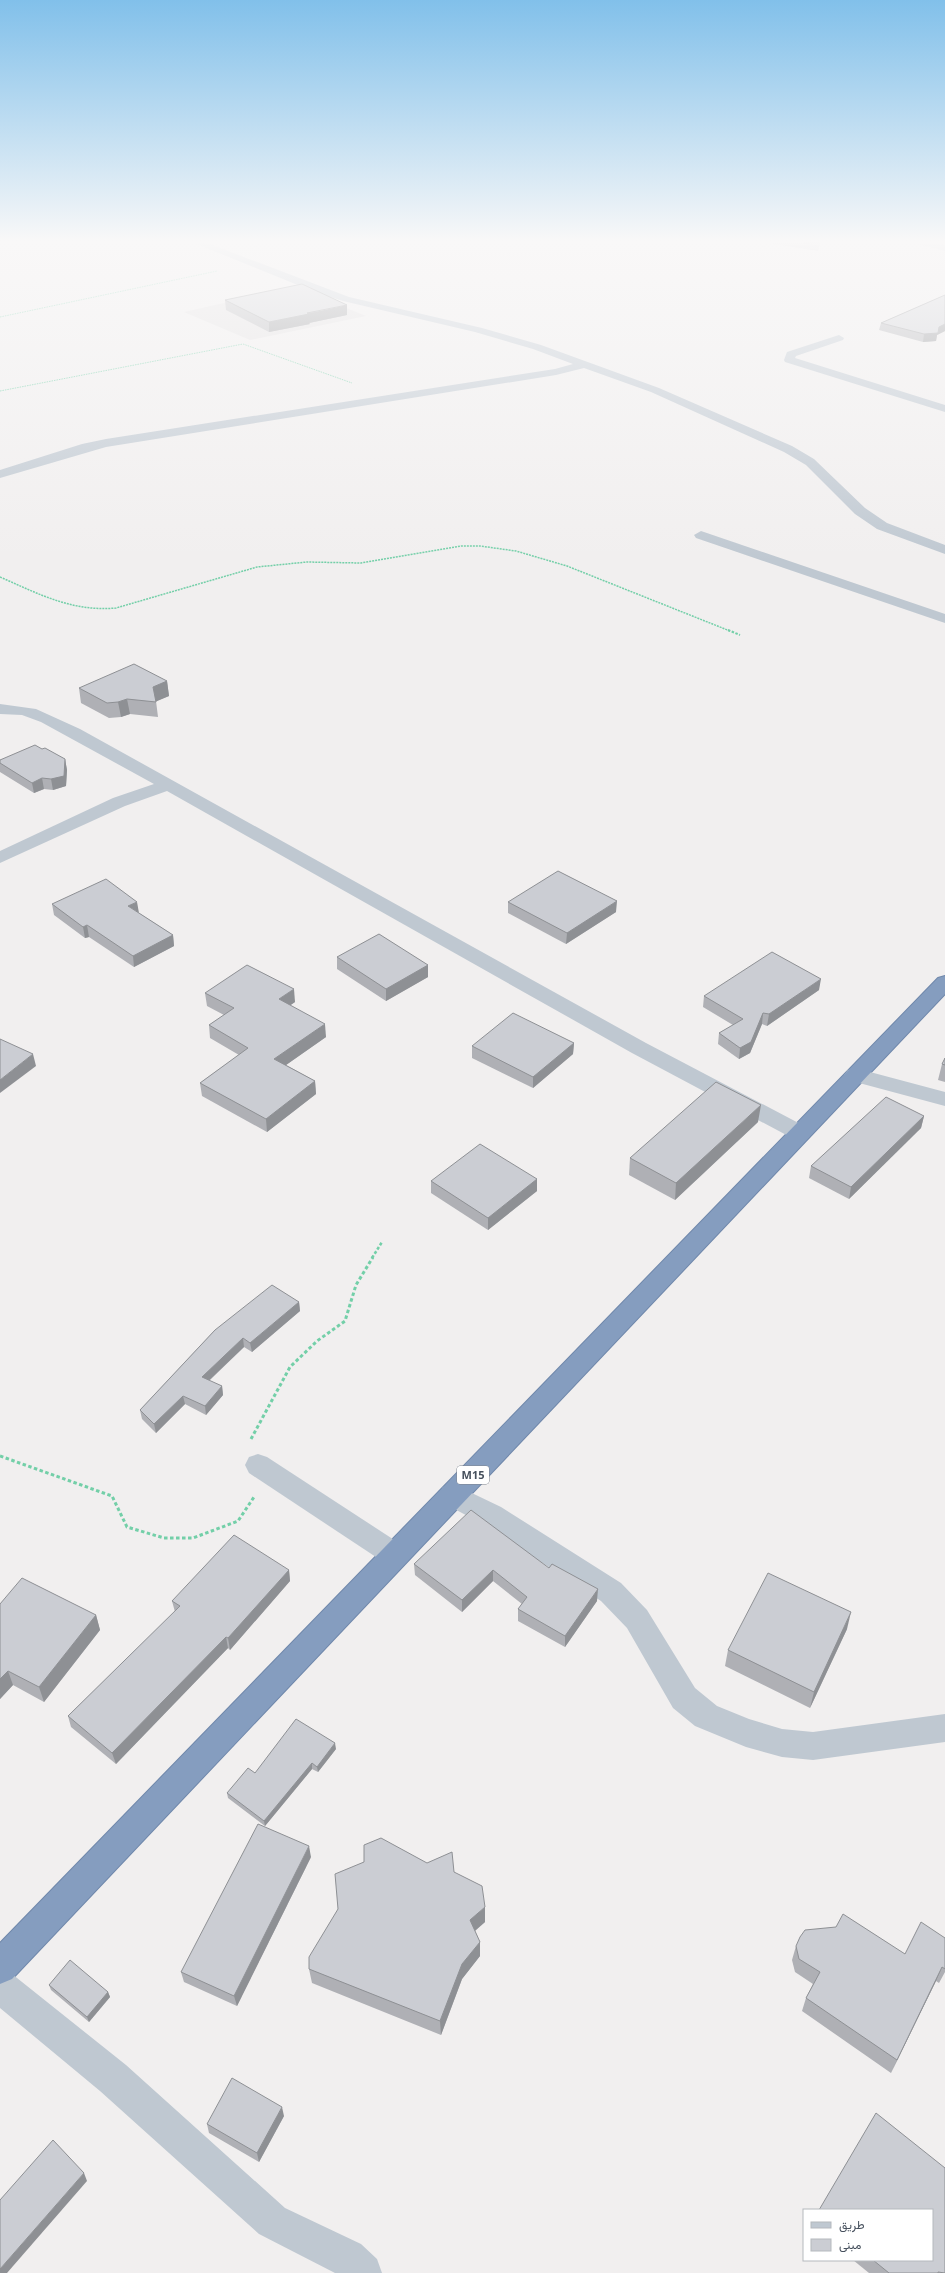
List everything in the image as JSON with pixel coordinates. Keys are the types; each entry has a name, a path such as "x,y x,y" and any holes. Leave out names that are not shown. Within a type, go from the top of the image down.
{"highway":[{"name":"M15","path":"0,1967 945,982"}],"street":[{"path":"538,349 585,364 655,390 788,449 810,462 860,511 877,522 910,538 945,550"},
{"path":"806,349 791,354 789,360 945,409"},
{"path":"0,474 106,442 556,372 585,364"},
{"path":"920,401 939,393"},
{"path":"701,535 945,619"},
{"path":"0,709 19,709 34,712 167,784 639,1048 800,1133"},
{"path":"0,858 120,802 167,784"},
{"path":"855,1075 945,1099"},
{"path":"258,1465 395,1555"},
{"path":"453,1495 491,1515 611,1592 638,1619 684,1698 706,1716 746,1733 782,1743 813,1746 945,1728"},
{"path":"0,1986 112,2078 272,2221 347,2258 363,2273"}],"path":[{"path":"0,392 217,349"},
{"path":"257,349 390,397"},
{"path":"0,577 62,604 96,610 116,608 257,567 307,562 361,562 461,546 477,546 540,556 645,595 740,635"},
{"path":"0,1456 112,1496 127,1527 164,1538 193,1538 238,1521 259,1491 258,1465 250,1440 290,1367 317,1341 345,1321 356,1286 382,1242"}],"building":[{"path":"134,664 167,681 153,687 156,702 127,699 107,703 79,688"},
{"path":"35,745 42,749 45,748 65,759 64,776 51,779 42,778 32,783 0,763 0,760"},
{"path":"558,871 617,901 567,933 508,902"},
{"path":"106,879 137,902 128,906 173,935 133,956 87,925 83,927 52,904"},
{"path":"379,934 428,965 386,989 337,957"},
{"path":"772,952 821,979 769,1014 763,1013 751,1042 740,1048 719,1033 743,1019 704,996"},
{"path":"247,965 294,989 279,999 325,1024 274,1059 315,1081 266,1119 200,1083 248,1048 209,1025 234,1008 205,993"},
{"path":"513,1013 574,1043 533,1077 472,1046"},
{"path":"0,1039 33,1054 0,1080"},
{"path":"945,1058 945,1065 942,1064"},
{"path":"716,1082 761,1105 676,1183 630,1158"},
{"path":"886,1097 924,1116 851,1187 811,1166"},
{"path":"480,1144 537,1179 488,1218 431,1181"},
{"path":"272,1285 299,1302 250,1343 243,1338 202,1377 222,1386 205,1406 183,1396 154,1424 140,1410 215,1330"},
{"path":"471,1510 549,1568 552,1564 598,1589 565,1636 518,1609 527,1597 493,1570 462,1600 414,1564"},
{"path":"234,1535 289,1570 228,1638 226,1637 112,1753 68,1716 180,1606 172,1601"},
{"path":"768,1573 851,1612 814,1692 728,1650"},
{"path":"22,1578 96,1615 39,1687 8,1671 0,1679 0,1604"},
{"path":"296,1719 335,1743 317,1767 312,1763 264,1821 227,1793 248,1768 255,1773"},
{"path":"258,1824 309,1846 234,1996 181,1972"},
{"path":"381,1838 427,1863 452,1852 454,1872 482,1886 485,1907 470,1920 480,1942 462,1964 440,2021 309,1969 309,1957 338,1909 335,1874 364,1862 364,1845"},
{"path":"843,1914 905,1954 921,1922 945,1938 945,1969 942,1967 897,2060 806,1998 820,1972 799,1959 796,1946 805,1930 836,1927"},
{"path":"70,1960 108,1992 87,2017 49,1985"},
{"path":"232,2078 282,2107 257,2153 207,2124"},
{"path":"876,2113 945,2168 945,2273 889,2273 874,2261 933,2261 933,2209 820,2209"},
{"path":"53,2140 84,2173 0,2269 0,2200"}]}
